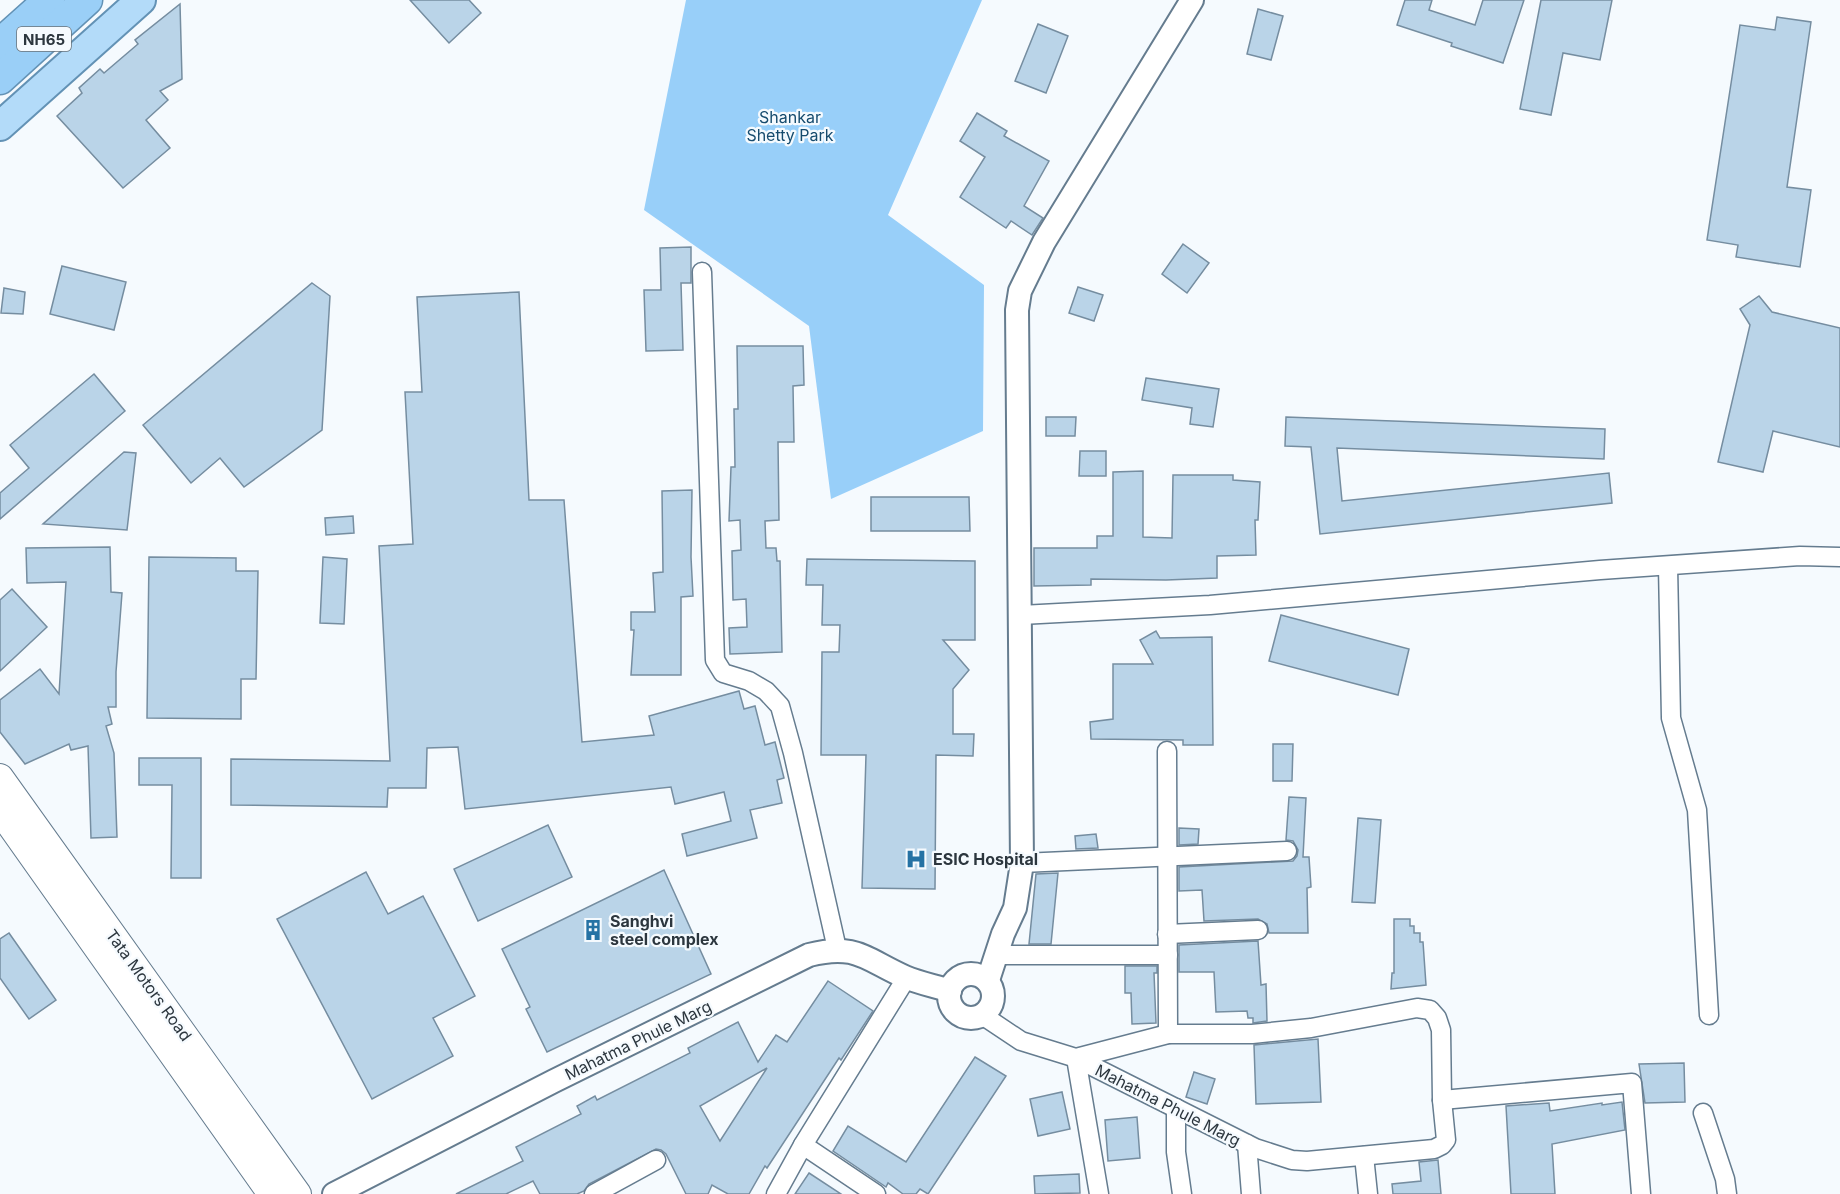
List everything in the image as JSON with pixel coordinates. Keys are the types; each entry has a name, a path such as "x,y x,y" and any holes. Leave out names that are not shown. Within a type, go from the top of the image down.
{"highway":[{"name":"NH65","path":"0,44 49,0"},
{"name":"NH65","path":"0,79 87,0"}],"main road":[{"path":"0,126 141,0"},
{"name":"Tata Motors Road","path":"0,777 298,1194"},
{"path":"0,811 271,1194"}],"street":[{"path":"988,980 1003,933 1015,908 1022,863 1017,310 1020,291 1044,242 1192,0"},
{"path":"702,272 715,660 723,674 749,681 766,691 780,706 796,765 837,949"},
{"path":"1021,615 1210,605 1800,556 1840,557"},
{"path":"1668,566 1671,718 1697,810 1709,1015"},
{"path":"1167,751 1168,1034"},
{"path":"1022,863 1287,851"},
{"path":"1167,934 1258,930"},
{"name":"Mahatma Phule Marg","path":"334,1194 554,1081 809,955 837,949 851,951 907,977 950,991"},
{"path":"996,955 1167,955"},
{"path":"967,974 975,974 988,980 992,987 993,1001 990,1008 982,1015 972,1019 958,1014 950,1002 950,991 954,981 967,974"},
{"path":"776,1194 803,1145 907,977"},
{"path":"1098,1194 1076,1059 1168,1034 1252,1034 1332,1025 1417,1008 1430,1010 1437,1018 1440,1030 1442,1100 1632,1083 1641,1194"},
{"name":"Mahatma Phule Marg","path":"982,1015 1021,1041 1076,1059 1247,1144 1272,1155 1292,1160 1307,1161 1434,1149 1446,1140 1442,1100"},
{"path":"1176,1108 1176,1152 1182,1194"},
{"path":"1703,1113 1725,1179 1727,1194"},
{"path":"1247,1144 1251,1194"},
{"path":"803,1145 876,1194"},
{"path":"1364,1156 1368,1194"},
{"path":"594,1194 657,1160"}],"green space":[{"name":"Shankar Shetty Park","path":"686,0 982,0 888,215 984,285 983,431 831,499 809,326 644,210"}],"building":[{"path":"410,0 469,0 481,13 449,43"},
{"path":"1405,0 1432,0 1429,10 1475,25 1483,0 1524,0 1503,63 1397,25"},
{"path":"1541,0 1612,0 1600,60 1563,53 1551,115 1520,109"},
{"path":"180,4 182,79 160,91 168,100 146,120 170,148 123,188 57,116 82,93 79,88 100,69 104,73 138,44 135,40"},
{"path":"1258,9 1283,16 1271,60 1247,54"},
{"path":"1777,17 1811,22 1787,187 1811,190 1800,267 1736,257 1738,245 1707,240 1740,25 1775,30"},
{"path":"1038,24 1068,36 1046,93 1015,81"},
{"path":"977,113 1007,131 1004,136 1049,161 1024,206 1043,218 1032,235 1011,221 1006,228 960,197 985,157 960,141"},
{"path":"1183,244 1209,263 1187,293 1162,274"},
{"path":"691,247 691,283 681,283 683,350 646,351 644,290 661,290 660,248"},
{"path":"62,266 126,282 114,330 50,314"},
{"path":"312,283 330,296 322,430 244,487 220,458 191,483 143,425"},
{"path":"1078,287 1103,295 1094,321 1069,313"},
{"path":"4,288 25,292 23,314 1,313"},
{"path":"519,292 529,500 564,500 582,742 654,735 649,716 739,691 744,709 755,706 765,745 775,742 784,778 777,780 782,803 750,810 757,838 687,856 682,834 731,821 724,792 675,804 671,787 465,809 458,747 427,748 426,788 388,788 387,807 231,805 231,759 390,761 379,546 413,544 405,392 422,392 417,297"},
{"path":"1759,296 1772,312 1840,328 1840,447 1773,431 1763,472 1718,462 1750,325 1740,309"},
{"path":"737,346 803,346 804,385 793,386 794,442 778,442 779,520 765,521 766,548 776,548 777,561 780,561 782,652 730,654 729,628 747,627 746,599 733,600 732,551 741,550 740,520 729,521 731,467 735,467 734,409 738,409"},
{"path":"94,374 125,411 0,519 0,493 29,468 10,445"},
{"path":"1146,378 1219,389 1213,427 1190,424 1192,408 1142,400"},
{"path":"1046,417 1076,417 1075,436 1046,436"},
{"path":"1286,417 1605,429 1604,459 1337,448 1342,501 1609,473 1612,503 1320,534 1311,447 1285,446"},
{"path":"1080,451 1106,451 1106,476 1079,476"},
{"path":"124,452 136,453 127,530 43,524"},
{"path":"1143,471 1143,537 1172,538 1173,475 1233,475 1233,480 1260,482 1258,520 1255,520 1256,555 1217,556 1217,578 1091,579 1091,585 1034,586 1034,548 1097,548 1097,536 1113,536 1113,472"},
{"path":"692,490 693,596 681,597 681,675 631,675 634,630 631,630 631,612 655,612 653,573 663,572 662,491"},
{"path":"871,497 969,497 970,531 871,531"},
{"path":"353,516 354,533 326,535 325,518"},
{"path":"110,547 111,592 122,593 116,672 116,707 108,707 112,724 106,726 114,753 117,837 91,838 88,746 71,750 69,744 25,764 0,732 0,700 40,669 59,694 66,582 27,583 26,548"},
{"path":"149,557 236,558 236,571 258,571 256,679 241,679 241,719 147,718"},
{"path":"323,557 347,559 344,624 320,623"},
{"path":"807,559 975,561 975,640 943,640 969,670 953,689 953,734 974,734 973,756 936,755 935,889 862,888 866,755 821,755 822,652 839,652 840,625 822,625 823,585 806,585"},
{"path":"12,589 47,627 0,671 0,600"},
{"path":"1281,615 1409,649 1398,695 1269,661"},
{"path":"1156,631 1160,638 1212,637 1213,745 1183,745 1183,740 1091,739 1090,722 1113,719 1113,664 1153,664 1140,640"},
{"path":"1273,744 1293,744 1292,781 1273,781"},
{"path":"139,758 201,758 201,878 171,878 172,785 139,785"},
{"path":"1289,797 1306,798 1303,857 1309,857 1311,887 1307,888 1308,933 1269,933 1267,924 1258,919 1204,921 1202,890 1179,891 1179,867 1293,861 1298,850 1293,841 1286,840"},
{"path":"1358,818 1381,820 1375,903 1352,902"},
{"path":"548,825 572,877 478,921 454,869"},
{"path":"1179,828 1199,829 1198,844 1179,845"},
{"path":"1096,834 1098,848 1076,849 1075,836"},
{"path":"664,870 711,974 547,1052 526,1009 530,1007 502,949"},
{"path":"366,872 388,914 423,896 475,996 433,1018 453,1056 372,1099 277,919"},
{"path":"1058,873 1051,944 1029,944 1036,874"},
{"path":"1394,919 1410,919 1410,926 1414,926 1414,933 1420,933 1420,942 1423,942 1426,985 1391,989 1392,973 1394,973"},
{"path":"9,933 56,1000 29,1019 0,978 0,939"},
{"path":"1258,941 1261,985 1266,984 1267,1021 1253,1023 1253,1018 1248,1018 1247,1011 1216,1012 1214,972 1179,972 1179,945"},
{"path":"1125,966 1157,966 1157,973 1154,973 1156,1023 1132,1024 1131,993 1125,993"},
{"path":"828,981 873,1011 841,1060 839,1058 767,1168 765,1166 749,1194 728,1194 712,1185 708,1194 686,1194 666,1154 656,1149 589,1184 584,1191 577,1194 540,1194 533,1181 506,1194 456,1194 523,1161 516,1147 581,1114 577,1106 595,1096 597,1100 690,1053 688,1048 738,1022 758,1062 776,1035 787,1042","holes":["767,1068 720,1141 700,1106"]},
{"path":"1318,1039 1321,1102 1256,1104 1254,1045"},
{"path":"975,1057 1006,1076 928,1194 920,1189 916,1194 903,1194 888,1183 886,1187 833,1151 848,1126 906,1162"},
{"path":"1684,1063 1685,1102 1645,1103 1639,1064"},
{"path":"1194,1072 1215,1079 1207,1104 1186,1097"},
{"path":"1062,1092 1070,1129 1038,1136 1030,1099"},
{"path":"1622,1102 1625,1130 1552,1144 1555,1194 1511,1194 1506,1106 1549,1103 1550,1111"},
{"path":"1137,1117 1140,1158 1108,1161 1105,1120"},
{"path":"1438,1160 1441,1194 1393,1194 1392,1184 1421,1181 1419,1162"},
{"path":"809,1173 841,1194 795,1194"},
{"path":"1079,1174 1080,1193 1035,1194 1034,1176"}],"place":[{"name":"ESIC Hospital","path":"916,859"},
{"name":"Sanghvi steel complex","path":"593,930"}]}
